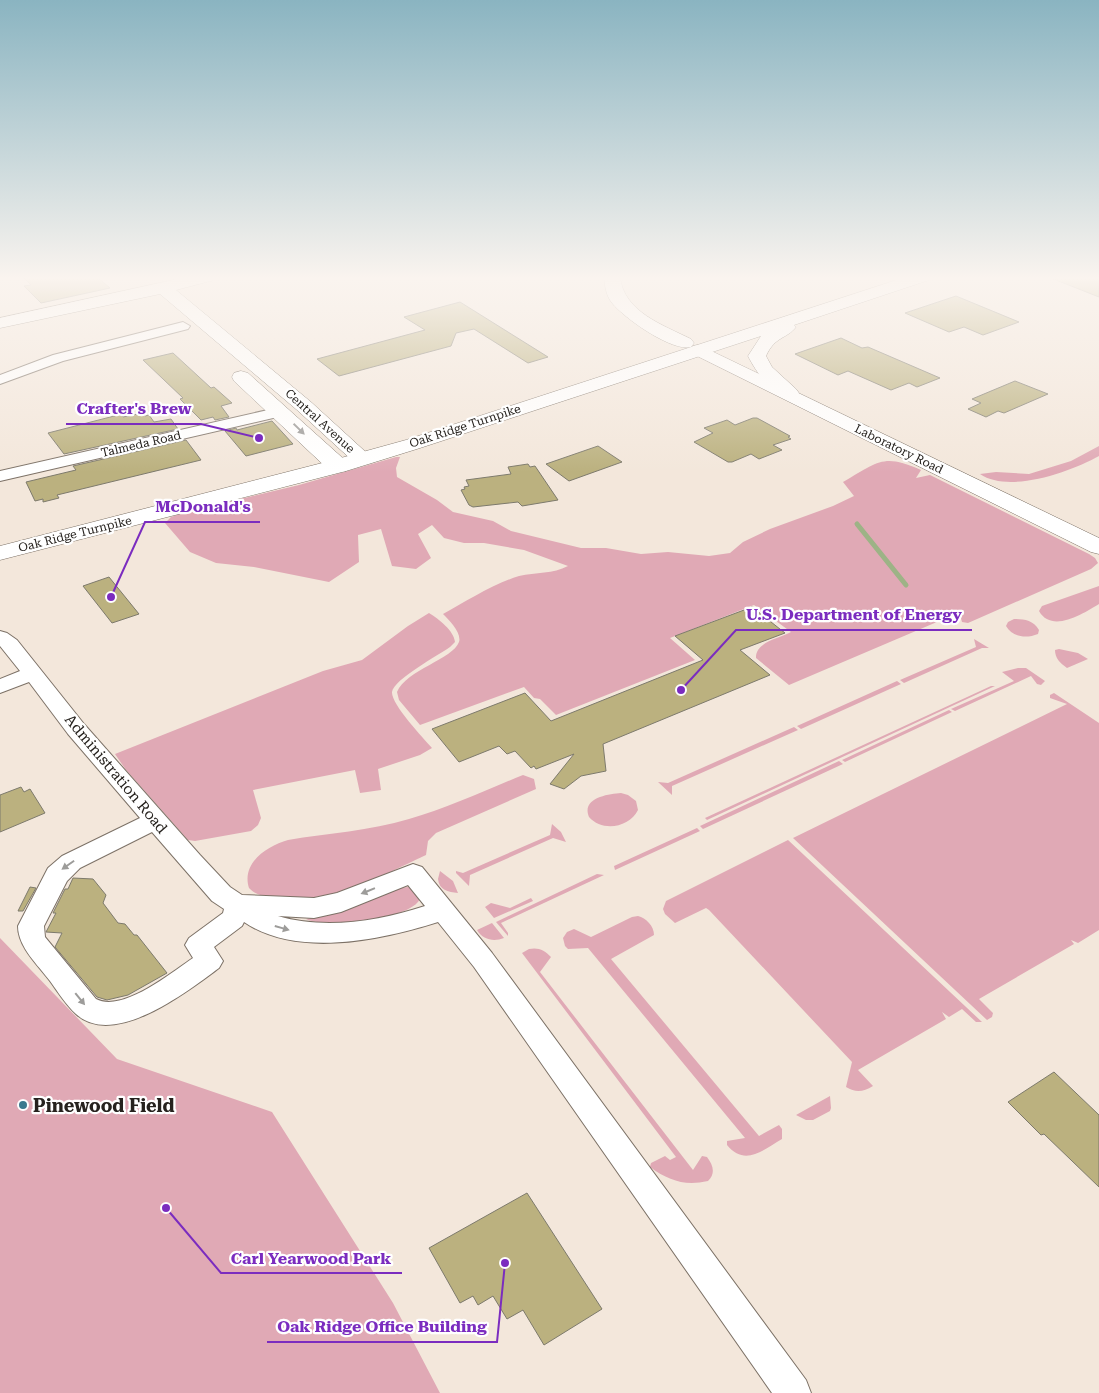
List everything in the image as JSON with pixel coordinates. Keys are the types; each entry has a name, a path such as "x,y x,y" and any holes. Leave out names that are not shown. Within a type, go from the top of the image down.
{"main road":[{"name":"Central Avenue","path":"201,342 281,412 332,461"},
{"name":"Central Avenue","path":"228,342 304,406 357,454"},
{"name":"Laboratory Road","path":"683,342 789,393 894,448 1099,547"},
{"name":"Oak Ridge Turnpike","path":"0,553 357,454 708,342"},
{"path":"763,342 757,356 764,370 789,393"},
{"path":"242,378 263,372"},
{"path":"281,412 304,406"},
{"name":"Oak Ridge Turnpike","path":"0,539 332,461"}],"street":[{"path":"0,380 58,358 120,342"},
{"name":"Talmeda Road","path":"0,476 281,412"},
{"name":"Administration Road","path":"0,637 10,644 76,729 154,821 221,894 263,922 294,931 329,933 364,931 403,923 444,910"},
{"path":"0,686 34,673"},
{"path":"154,821 70,862 61,869 31,926 31,935 36,944 92,1013 104,1014 130,1010 210,961 198,945 233,919 239,905 314,908 341,902 413,873 483,960 793,1393"}],"shaded area":[{"path":"1099,446 1099,456 1056,474 1040,478 1007,482 992,480 980,474 996,472 1029,474 1071,461"},
{"path":"400,457 396,468 397,477 437,500 453,512 493,521 511,531 581,548 606,548 641,554 668,552 709,556 730,553 743,542 770,529 833,506 854,496 843,482 881,462 898,462 921,470 916,478 930,475 1089,554 1098,563 1091,569 968,623 962,622 960,615 951,616 789,685 756,658 757,653 764,644 791,632 754,605 670,638 695,660 556,715 540,699 534,698 524,687 420,725 399,700 397,692 410,677 448,654 459,642 457,631 443,614 509,579 562,569 568,566 524,550 484,543 464,543 444,538 432,525 418,534 431,558 416,569 392,566 381,529 358,535 359,562 329,582 254,567 216,563 190,552 165,523 171,517 182,513 299,485"},
{"path":"1099,586 1099,604 1068,620 1052,621 1045,618 1039,611 1042,606"},
{"path":"429,613 449,630 455,642 408,674 392,692 402,712 432,748 420,755 378,769 381,790 360,793 355,770 253,790 261,818 258,825 251,831 195,841 188,840 126,770 115,754 323,671 362,660"},
{"path":"1014,619 1031,622 1039,630 1038,634 1024,637 1012,633 1006,626 1008,622"},
{"path":"974,639 989,648 982,648 904,683 900,680 976,647"},
{"path":"1059,649 1078,653 1088,659 1067,668 1057,658 1055,650"},
{"path":"1026,668 1045,681 1041,685 1037,684 1031,676 955,711 951,709 1014,681 1002,672"},
{"path":"897,681 901,684 801,729 797,726"},
{"path":"991,686 995,686 707,820 705,818"},
{"path":"1054,693 1099,723 1099,930 1078,943 1071,940 1074,944 979,999 993,1013 992,1017 987,1020 793,838 1067,704 1050,698 1050,695"},
{"path":"949,710 952,712 845,762 842,760"},
{"path":"794,727 798,730 672,786 672,795 658,782 668,783"},
{"path":"839,761 843,764 703,829 700,826"},
{"path":"523,775 534,779 536,789 436,833 428,841 426,855 365,884 340,893 316,897 268,897 260,895 249,888 248,879 252,863 264,851 280,843 288,840 379,826 424,815"},
{"path":"621,793 628,795 636,801 638,810 628,821 615,826 608,826 594,822 589,817 589,805 592,801 609,794"},
{"path":"552,824 561,832 566,842 553,838 470,875 469,886 456,873 456,871 463,873 550,835"},
{"path":"697,828 700,831 615,870 614,866"},
{"path":"788,840 982,1022 976,1022 962,1009 949,1017 942,1012 946,1019 858,1070 873,1086 863,1091 853,1090 846,1087 852,1062 709,910 706,908 675,923 665,914 663,909 666,901"},
{"path":"440,871 453,881 458,893 448,891 440,886 438,879"},
{"path":"597,874 604,875 501,923 508,936 496,922"},
{"path":"399,888 412,888 420,899 413,906 401,912 366,921 348,923 316,922 306,919 351,908"},
{"path":"531,898 533,901 494,918 485,907 491,903 510,908"},
{"path":"638,916 649,923 654,935 611,959 759,1136 779,1125 782,1129 782,1139 761,1152 747,1156 741,1155 734,1152 727,1145 727,1141 745,1138 588,948 568,949 565,946 563,938 567,932 574,929 591,937 632,917"},
{"path":"492,923 504,938 489,939 482,936 477,930"},
{"path":"0,938 117,1059 272,1112 393,1303 440,1393 0,1393"},
{"path":"529,949 541,950 551,957 540,972 693,1170 702,1156 707,1157 713,1169 708,1181 692,1183 678,1181 664,1176 650,1167 651,1163 665,1156 670,1160 676,1157 522,953"},
{"path":"830,1096 830,1111 813,1120 806,1120 796,1115"}],"building":[{"path":"380,342 453,342 451,346 339,376 317,359"},
{"path":"495,342 524,342 548,357 528,363"},
{"path":"829,342 849,342 862,348 868,347 940,378 917,387 909,383 891,390 848,371 838,375 795,354"},
{"path":"173,353 211,388 214,387 232,403 221,406 229,417 215,420 213,417 201,420 180,399 183,398 143,360"},
{"path":"1015,381 1048,394 1004,413 998,411 986,417 968,409 981,403 972,399"},
{"path":"143,413 145,416 149,415 154,422 171,419 178,429 64,454 48,433 122,414 123,417"},
{"path":"757,418 790,436 788,437 791,439 773,445 782,450 759,459 751,454 732,462 728,462 694,442 713,433 704,428 727,420 735,425"},
{"path":"272,421 293,444 246,456 225,431 236,428 237,430"},
{"path":"186,440 201,460 57,495 59,498 43,502 43,499 35,501 26,482 76,470 73,466"},
{"path":"598,446 622,462 569,481 546,464"},
{"path":"528,464 530,467 535,466 558,500 522,506 518,502 473,507 469,505 461,490 469,486 466,480 511,474 508,467"},
{"path":"109,577 139,614 112,623 83,586"},
{"path":"752,607 785,633 740,650 770,675 603,744 606,771 581,776 564,789 550,784 574,754 536,769 534,766 531,768 515,751 507,754 499,746 459,762 432,729 525,693 551,721 703,660 675,636"},
{"path":"21,787 24,792 30,789 45,813 0,832 0,795"},
{"path":"73,878 93,879 106,895 103,903 118,923 125,924 134,935 137,935 167,973 128,995 107,1000 97,997 55,947 62,933 46,932 65,889 68,889"},
{"path":"30,887 36,888 23,911 18,911"},
{"path":"1054,1072 1099,1115 1099,1187 1044,1134 1041,1135 1008,1102"},
{"path":"527,1193 602,1309 544,1345 523,1310 507,1319 493,1296 478,1305 473,1296 460,1303 429,1248"}],"waterway":[{"path":"857,524 906,585"}],"place":[{"name":"Crafter's Brew","path":"259,438"},
{"name":"McDonald's","path":"111,597"},
{"name":"U.S. Department of Energy","path":"681,690"},
{"name":"Pinewood Field","path":"23,1105"},
{"name":"Carl Yearwood Park","path":"166,1208"},
{"name":"Oak Ridge Office Building","path":"505,1263"}]}
